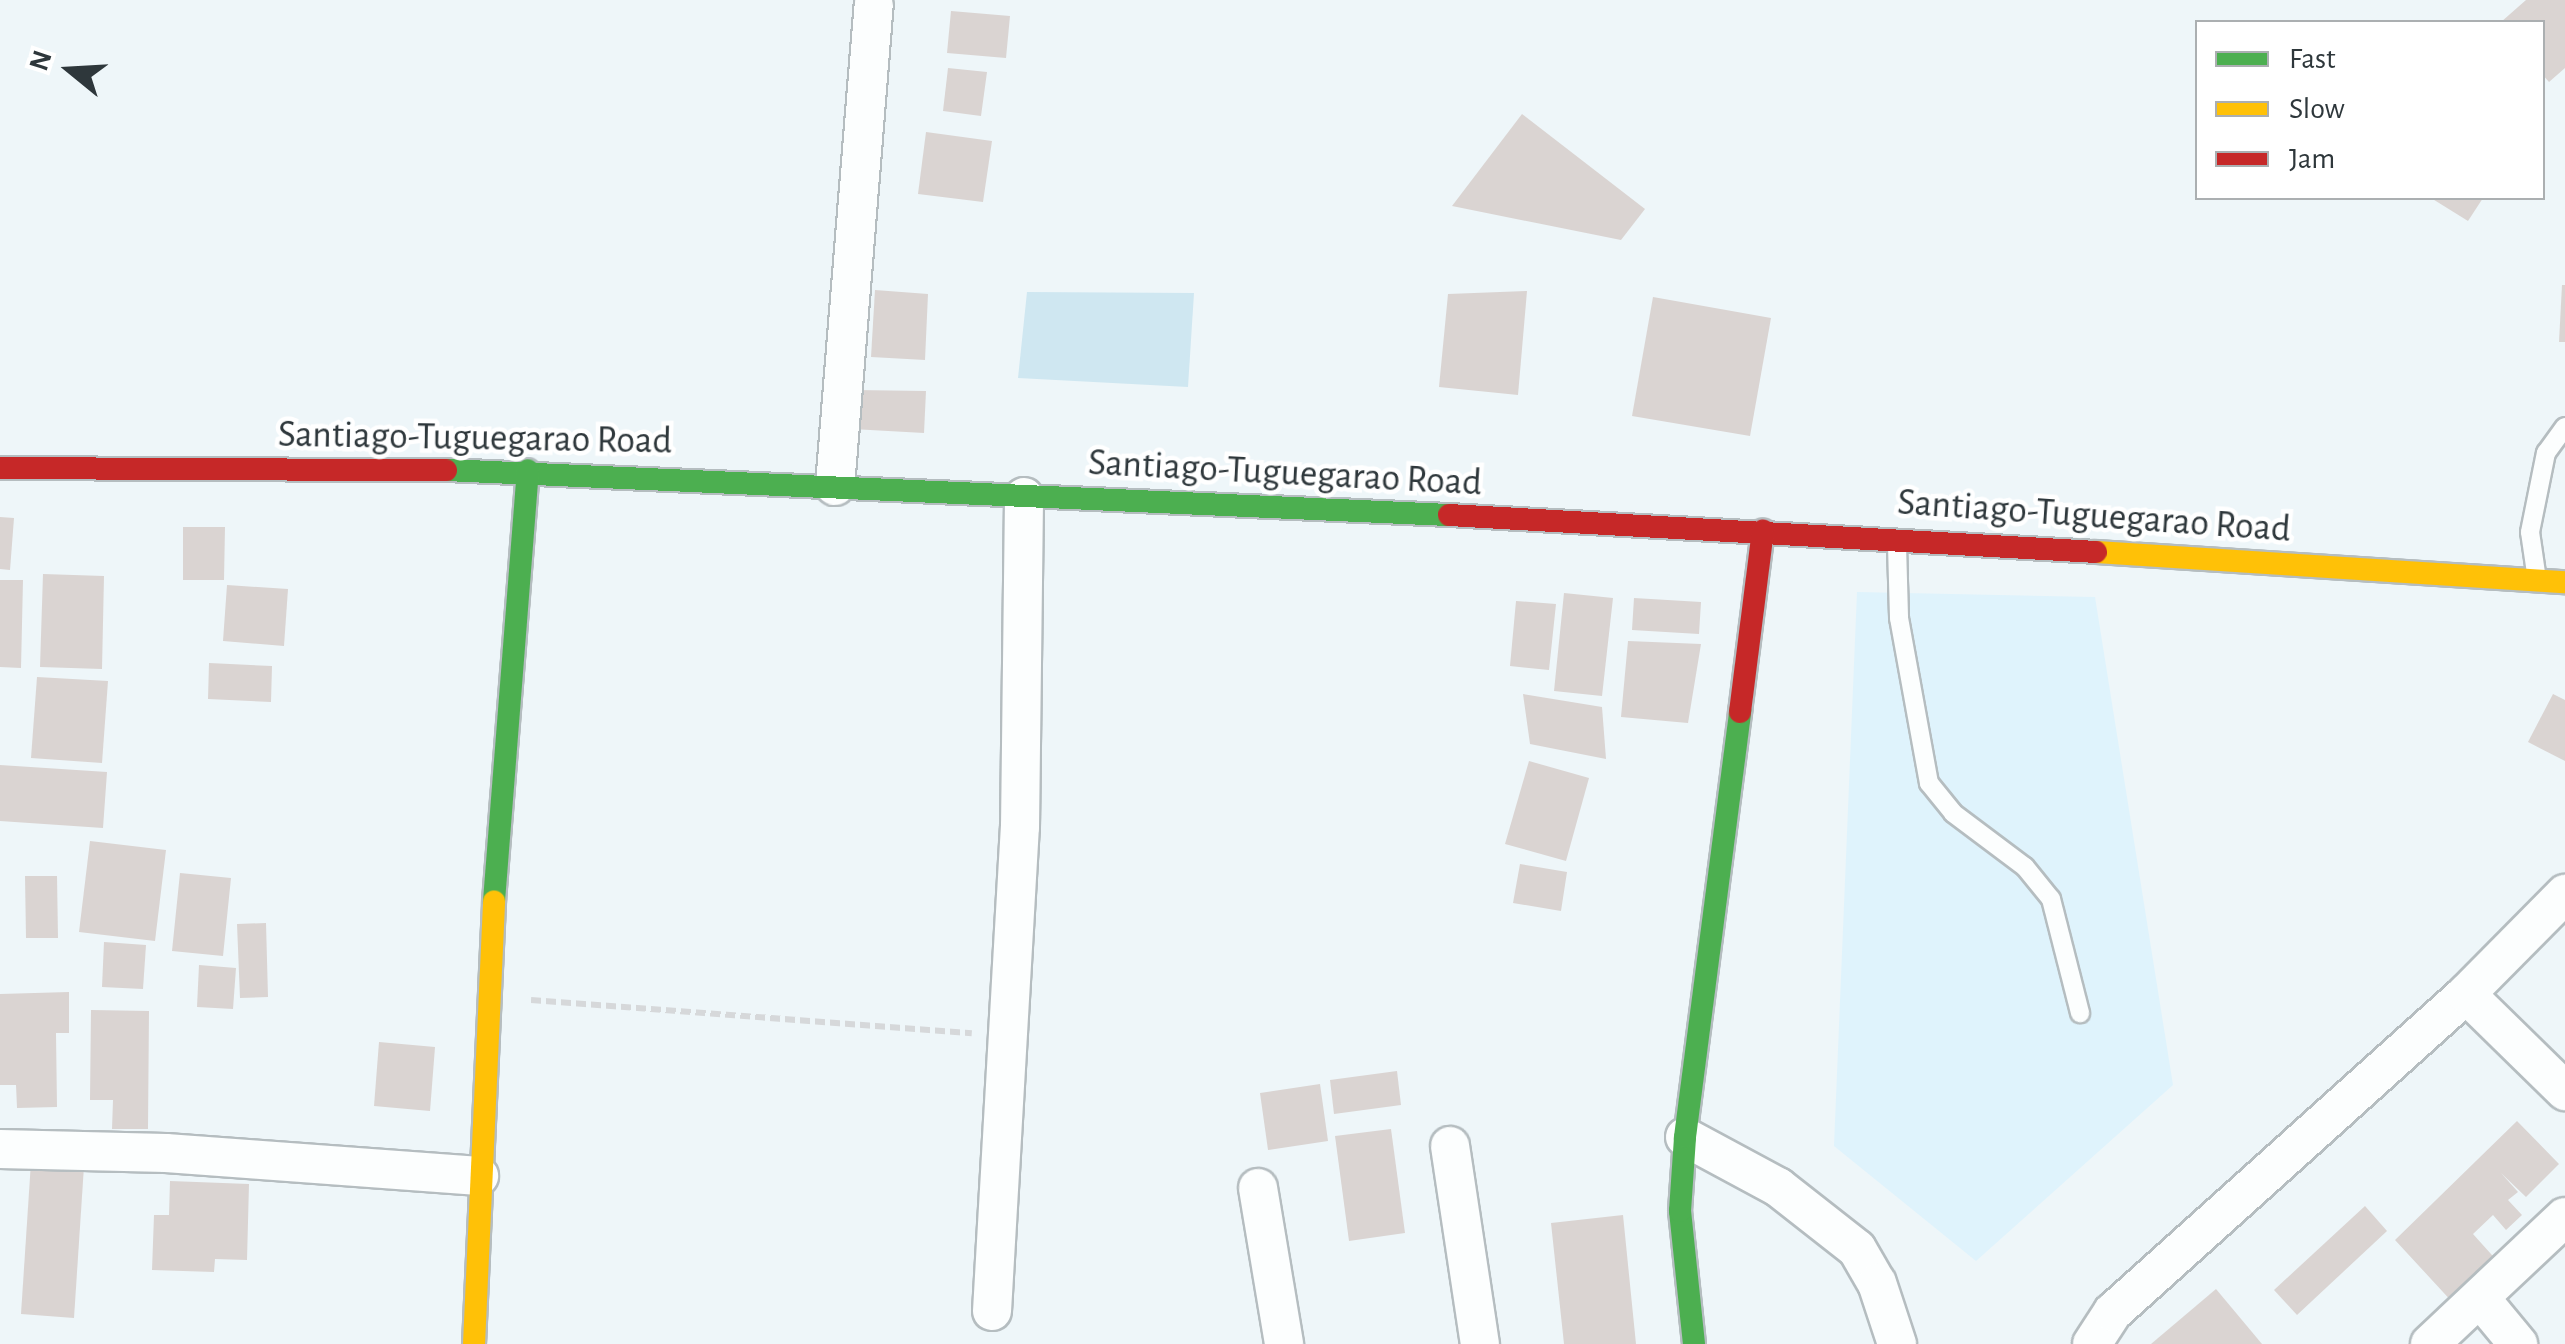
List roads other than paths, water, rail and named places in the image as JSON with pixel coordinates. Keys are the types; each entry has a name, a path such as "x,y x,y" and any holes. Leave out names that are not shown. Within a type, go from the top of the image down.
{"main road":[{"name":"Santiago-Tuguegarao Road","path":"0,468 528,470 1763,530 2565,582"},
{"path":"474,1344 486,998 528,470"},
{"path":"1694,1344 1680,1211 1685,1136 1763,530"}],"street":[{"path":"835,486 874,4"},
{"path":"992,1311 1024,678 1024,497"},
{"path":"2092,1344 2113,1312 2466,994 2565,894"},
{"path":"2466,994 2565,1092"},
{"path":"1685,1136 1778,1187 1857,1249 1877,1283 1897,1344"},
{"path":"1450,1146 1480,1344"},
{"path":"0,1148 480,1176"},
{"path":"1258,1188 1284,1344"},
{"path":"2430,1344 2565,1217"},
{"path":"2480,1298 2518,1344"}],"lane":[{"path":"2537,580 2530,532 2546,453 2565,427"},
{"path":"1896,540 1899,618 1929,784 1952,814 2025,867 2052,898 2080,1013"}]}
